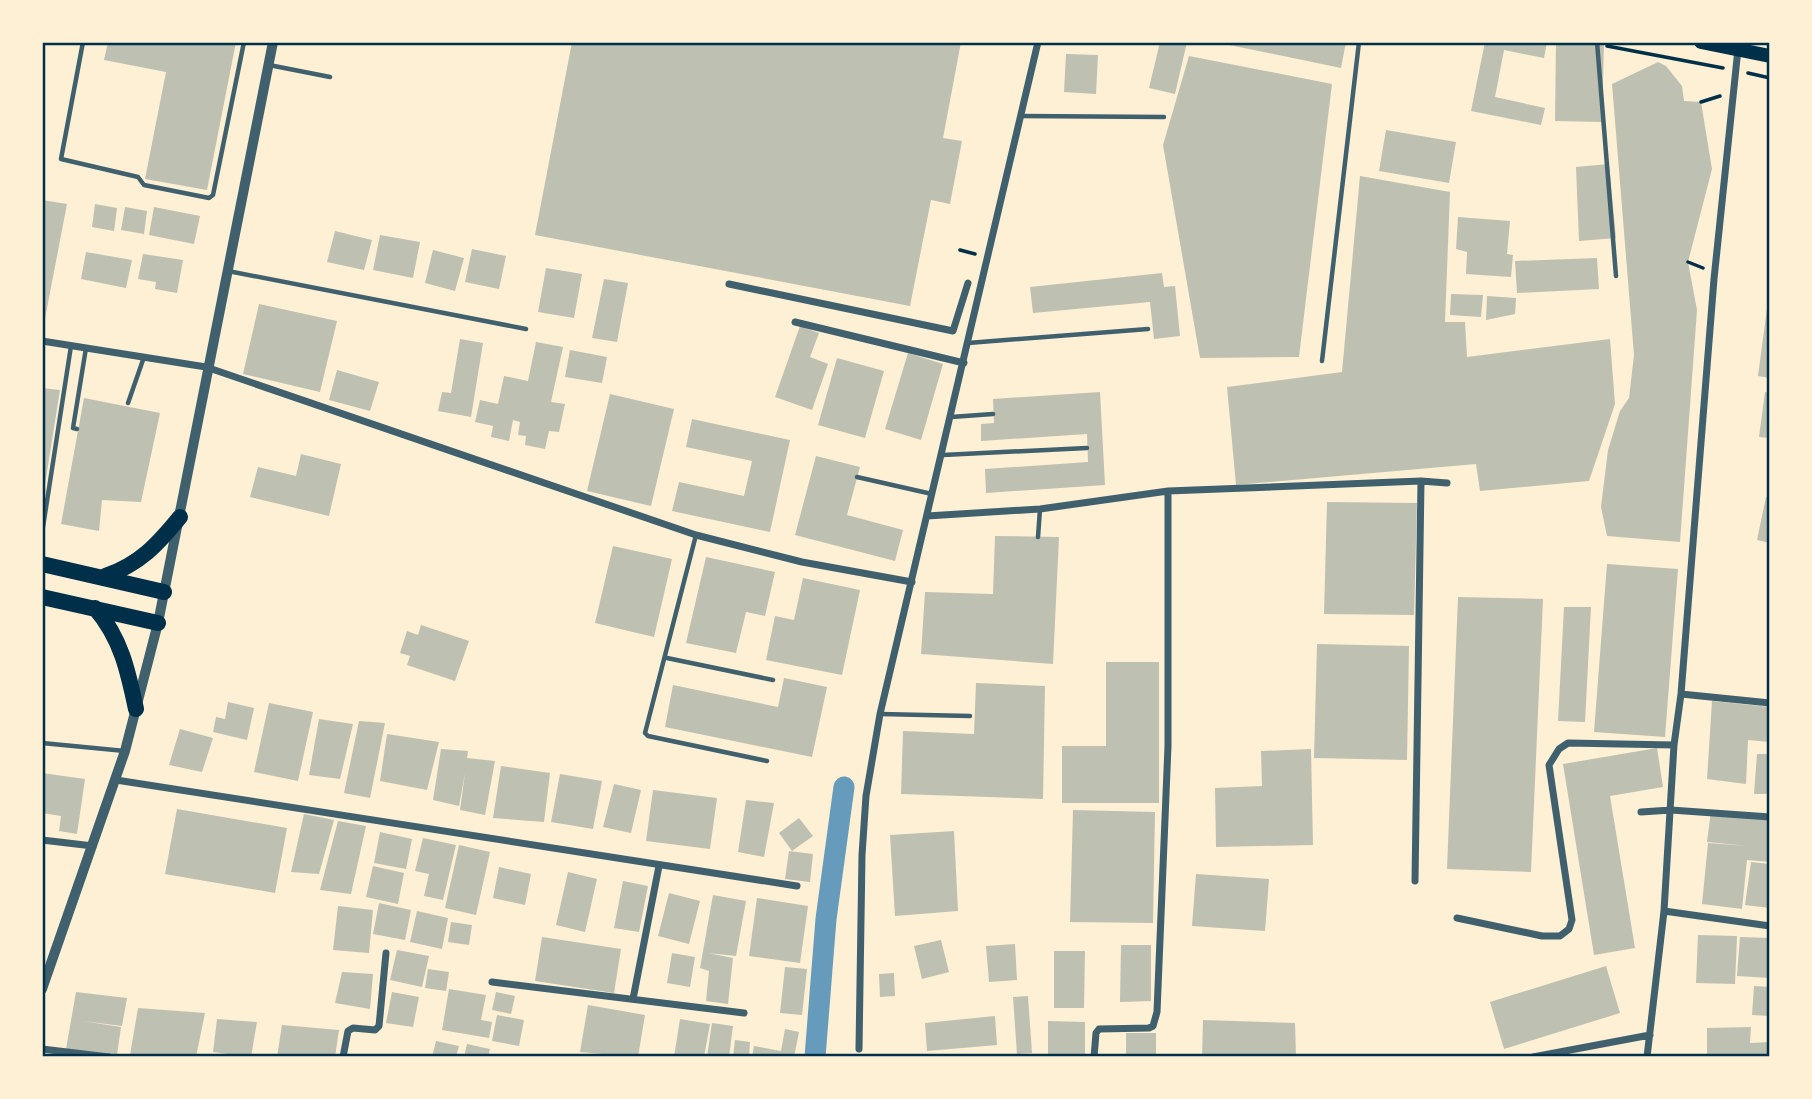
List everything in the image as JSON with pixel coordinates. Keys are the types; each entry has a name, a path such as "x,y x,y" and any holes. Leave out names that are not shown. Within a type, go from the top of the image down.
{"highway":[{"path":"102,577 127,569 138,561 180,517"},
{"path":"42,564 164,592"},
{"path":"42,597 158,623"},
{"path":"95,608 108,624 123,654 136,709"}],"main road":[{"path":"1702,42 1770,56"}],"street":[{"path":"42,989 116,780 158,623 206,367 273,42"},
{"path":"859,1049 863,843 866,796 880,714 1038,42"},
{"path":"1647,1057 1664,911 1674,745 1681,694 1734,70 1738,50"},
{"path":"729,284 953,331 968,283"},
{"path":"795,322 964,363"},
{"path":"42,341 206,367 696,535 802,562 912,582"},
{"path":"927,516 1040,509 1168,491 1422,481 1447,483"},
{"path":"1415,881 1422,481"},
{"path":"1094,1057 1096,1033 1099,1029 1149,1028 1155,1021 1157,1012 1168,746 1168,491"},
{"path":"1681,694 1770,703"},
{"path":"1457,918 1542,936 1560,936 1569,929 1572,920 1549,765 1553,757 1568,743 1674,745"},
{"path":"116,780 797,886"},
{"path":"1641,812 1671,810 1770,817"},
{"path":"68,843 70,833"},
{"path":"42,840 93,846"},
{"path":"633,999 659,866"},
{"path":"1664,911 1770,926"},
{"path":"343,1057 348,1031 353,1028 375,1030 379,1026 386,953"},
{"path":"492,982 744,1013"},
{"path":"1533,1057 1650,1035"},
{"path":"42,1049 109,1057"}],"lane":[{"path":"83,42 61,159 138,177 144,185 209,198 213,195 244,42"},
{"path":"1322,361 1359,42"},
{"path":"1597,43 1616,276"},
{"path":"269,65 330,77"},
{"path":"1020,116 1164,117"},
{"path":"227,271 526,329"},
{"path":"968,343 1148,329"},
{"path":"43,527 71,346"},
{"path":"78,429 73,428 86,348"},
{"path":"128,402 144,357"},
{"path":"951,417 993,414"},
{"path":"943,455 1087,448"},
{"path":"857,477 933,495"},
{"path":"1038,537 1040,509"},
{"path":"696,535 667,658 645,732 648,736 767,761"},
{"path":"667,658 773,680"},
{"path":"880,714 970,716"},
{"path":"42,743 125,751"}],"path":[{"path":"1597,43 1770,78"}],"building":[{"path":"108,42 236,42 207,190 145,179 166,72 104,60"},
{"path":"572,42 961,42 943,138 962,141 950,204 931,200 910,306 535,235"},
{"path":"1160,42 1187,42 1175,94 1149,88"},
{"path":"1215,42 1346,42 1341,68"},
{"path":"1485,42 1547,42 1544,58 1504,50 1495,97 1545,108 1541,125 1471,111"},
{"path":"1556,42 1604,42 1602,122 1555,121"},
{"path":"1066,54 1098,55 1096,94 1064,92"},
{"path":"1189,56 1332,84 1299,357 1200,358 1163,145"},
{"path":"1658,62 1666,66 1682,86 1684,101 1701,102 1712,169 1688,262 1697,310 1680,542 1607,536 1601,507 1608,450 1620,411 1629,398 1634,355 1612,84"},
{"path":"1386,130 1456,142 1449,183 1379,171"},
{"path":"1609,164 1616,238 1579,241 1576,167"},
{"path":"1360,176 1450,192 1445,322 1465,322 1467,357 1610,339 1615,404 1589,481 1480,491 1476,464 1236,485 1227,387 1342,372"},
{"path":"42,200 67,204 43,329 42,329"},
{"path":"95,204 117,208 114,231 92,227"},
{"path":"125,207 147,211 144,234 121,230"},
{"path":"154,207 200,216 194,244 149,235"},
{"path":"1458,217 1510,221 1507,254 1513,255 1511,277 1466,274 1467,252 1456,249"},
{"path":"335,231 372,240 364,270 327,262"},
{"path":"380,235 420,242 413,278 373,270"},
{"path":"472,249 506,256 499,289 465,282"},
{"path":"433,250 464,258 455,291 425,283"},
{"path":"86,252 132,260 126,288 81,279"},
{"path":"143,254 183,260 177,293 155,289 156,282 138,279"},
{"path":"1597,258 1599,289 1517,293 1515,261"},
{"path":"546,268 582,274 574,318 538,312"},
{"path":"1162,273 1164,287 1175,286 1180,336 1154,339 1150,302 1033,313 1030,287"},
{"path":"604,279 628,283 617,342 592,338"},
{"path":"1451,294 1483,295 1481,317 1450,315"},
{"path":"1487,296 1516,298 1515,314 1486,320"},
{"path":"1770,301 1770,378 1758,376"},
{"path":"259,304 337,321 320,392 243,374"},
{"path":"800,326 819,333 810,357 828,364 812,410 775,397"},
{"path":"460,339 483,343 471,417 438,411 442,392 451,393"},
{"path":"536,342 563,347 551,402 565,404 559,432 549,431 545,449 525,445 526,436 518,435 520,422 513,420 509,441 491,437 493,426 475,422 480,400 498,404 504,376 528,381"},
{"path":"570,350 607,357 602,383 565,377"},
{"path":"908,353 943,364 921,440 885,429"},
{"path":"837,358 884,371 865,438 818,425"},
{"path":"337,370 379,382 370,411 329,400"},
{"path":"42,388 60,390 43,497 42,497"},
{"path":"1100,392 1105,485 986,493 985,469 1088,462 1087,434 981,441 981,424 994,423 993,399"},
{"path":"1765,392 1770,393 1770,438 1759,437"},
{"path":"610,394 674,409 651,506 587,491"},
{"path":"84,398 160,413 141,502 102,500 99,531 61,524"},
{"path":"692,419 790,440 770,532 672,511 679,482 744,496 752,461 686,447"},
{"path":"301,454 341,464 329,516 250,497 258,467 296,476"},
{"path":"816,456 860,467 847,515 903,530 895,561 795,535"},
{"path":"1766,497 1770,498 1770,543 1757,540"},
{"path":"1327,502 1417,503 1414,615 1324,614"},
{"path":"995,536 1059,537 1053,664 921,654 925,592 993,594"},
{"path":"613,546 672,559 654,637 595,623"},
{"path":"706,557 775,572 765,616 746,612 736,653 686,643"},
{"path":"1607,564 1678,569 1665,737 1594,732"},
{"path":"803,578 860,590 842,675 766,660 775,616 794,620"},
{"path":"1458,597 1543,599 1531,872 1447,869"},
{"path":"1564,607 1591,607 1585,722 1558,721"},
{"path":"421,625 469,641 455,681 407,665 410,656 400,653 407,631 418,635"},
{"path":"1317,644 1409,646 1407,760 1314,758"},
{"path":"1106,662 1159,662 1159,803 1062,803 1062,746 1106,746"},
{"path":"784,678 827,687 812,757 665,727 673,685 778,707"},
{"path":"976,683 1045,686 1043,799 901,794 903,731 974,734"},
{"path":"1712,701 1770,707 1770,742 1748,740 1746,784 1707,779"},
{"path":"228,702 254,708 247,740 213,732 216,717 225,719"},
{"path":"269,703 313,712 298,781 254,772"},
{"path":"319,719 353,724 340,779 309,775"},
{"path":"359,721 385,723 370,798 344,793"},
{"path":"180,729 213,738 202,772 169,765"},
{"path":"387,734 439,742 427,790 380,781"},
{"path":"1657,748 1663,787 1610,796 1635,948 1594,955 1563,764"},
{"path":"441,749 468,751 467,758 495,761 485,815 460,810 465,773 459,806 433,800"},
{"path":"1311,749 1313,845 1216,847 1215,788 1262,786 1261,751"},
{"path":"1757,754 1770,754 1770,794 1754,794"},
{"path":"501,766 550,773 544,822 493,818"},
{"path":"42,773 85,779 77,834 59,831 61,816 42,813"},
{"path":"560,774 602,781 593,829 551,822"},
{"path":"614,784 641,790 631,833 603,827"},
{"path":"653,790 717,798 710,849 646,841"},
{"path":"746,800 774,803 764,857 738,852"},
{"path":"177,809 287,828 275,893 165,874"},
{"path":"1073,810 1155,812 1153,923 1070,922"},
{"path":"1711,811 1770,818 1770,862 1747,860 1742,909 1702,904 1708,843 1748,846 1707,842"},
{"path":"304,814 334,820 319,874 291,872"},
{"path":"799,818 813,836 792,851 779,833"},
{"path":"338,821 366,826 351,894 320,890"},
{"path":"954,831 958,911 895,916 890,835"},
{"path":"380,832 412,839 406,869 374,863"},
{"path":"423,838 456,845 443,900 424,896 429,874 415,871"},
{"path":"459,845 490,852 476,915 445,908"},
{"path":"789,851 813,854 810,882 785,879"},
{"path":"1751,862 1770,864 1770,908 1745,905"},
{"path":"373,866 404,873 398,904 366,897"},
{"path":"499,867 531,874 525,905 493,898"},
{"path":"568,872 597,879 585,932 556,925"},
{"path":"1196,874 1269,879 1265,931 1192,926"},
{"path":"623,881 648,886 639,932 614,928"},
{"path":"669,893 700,901 689,944 658,936"},
{"path":"713,895 746,901 736,956 708,953 733,958 728,1004 706,1001 709,971 700,968"},
{"path":"757,898 808,906 800,963 749,956"},
{"path":"379,903 411,910 405,940 373,934"},
{"path":"338,906 373,910 369,953 333,950"},
{"path":"417,911 448,918 442,949 410,942"},
{"path":"451,922 472,925 469,945 448,942"},
{"path":"1698,935 1737,936 1735,984 1696,983"},
{"path":"542,937 621,949 614,993 535,981"},
{"path":"1740,937 1770,938 1770,978 1737,976"},
{"path":"941,940 949,972 922,979 914,946"},
{"path":"1015,944 1017,980 989,982 986,946"},
{"path":"1121,945 1151,945 1151,1001 1120,1002"},
{"path":"397,950 429,956 422,987 390,980"},
{"path":"1054,951 1085,951 1084,1008 1054,1008"},
{"path":"672,953 695,957 690,987 667,983"},
{"path":"1606,966 1620,1013 1504,1049 1490,1002"},
{"path":"785,967 807,969 802,1015 780,1013"},
{"path":"428,969 449,972 446,991 425,988"},
{"path":"342,972 373,974 370,1009 335,1003"},
{"path":"894,973 895,996 880,997 879,974"},
{"path":"1754,986 1770,987 1770,1016 1752,1015"},
{"path":"449,989 486,995 481,1020 492,1022 489,1038 442,1030"},
{"path":"76,992 127,998 122,1026 82,1021 121,1027 117,1055 66,1049"},
{"path":"392,992 419,997 413,1027 386,1023"},
{"path":"496,992 515,996 511,1014 492,1010"},
{"path":"1028,996 1032,1053 1017,1054 1013,997"},
{"path":"588,1005 645,1015 638,1057 580,1052"},
{"path":"138,1008 205,1013 196,1057 130,1055"},
{"path":"497,1015 524,1020 519,1046 492,1041"},
{"path":"995,1016 997,1045 927,1051 925,1023"},
{"path":"217,1019 257,1022 251,1057 213,1052"},
{"path":"680,1019 710,1024 704,1057 674,1057"},
{"path":"1203,1020 1295,1023 1296,1057 1202,1057"},
{"path":"1048,1021 1085,1022 1085,1057 1048,1057"},
{"path":"712,1023 733,1026 729,1057 707,1057"},
{"path":"282,1025 339,1030 335,1057 277,1057"},
{"path":"1751,1027 1750,1043 1770,1042 1770,1057 1707,1057 1707,1028"},
{"path":"785,1029 799,1032 794,1057 752,1057 754,1046 781,1051"},
{"path":"1126,1033 1156,1033 1156,1057 1126,1057"},
{"path":"735,1040 750,1042 749,1057 733,1057"},
{"path":"436,1041 459,1046 456,1057 432,1057"},
{"path":"467,1044 490,1049 488,1057 464,1057"}],"waterway":[{"path":"815,1057 826,919 844,787"}]}
